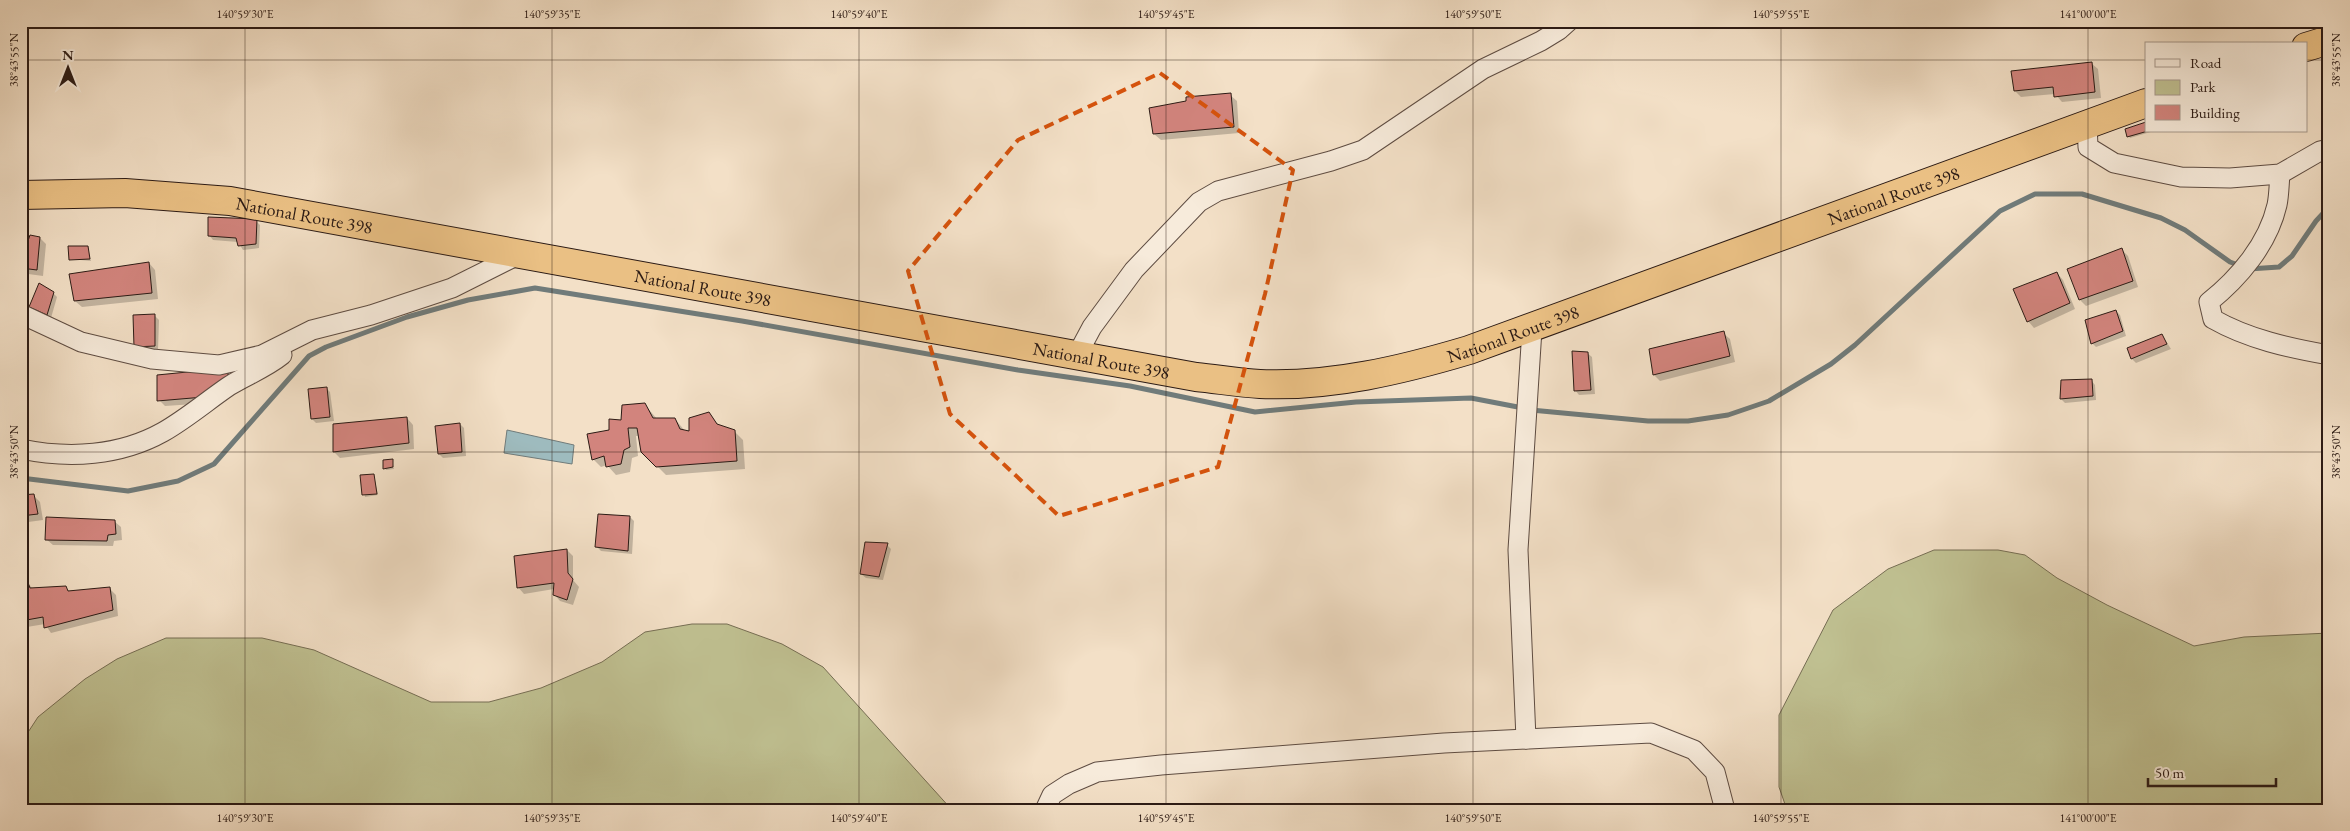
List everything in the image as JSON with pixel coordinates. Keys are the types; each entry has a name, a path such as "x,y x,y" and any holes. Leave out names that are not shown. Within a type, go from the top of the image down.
{"highway":[{"path":"2308,46 2329,40"},
{"name":"National Route 398","path":"21,195 125,193 230,201 1196,377 1260,384 1320,381 1365,376 1413,367 1532,329 2145,102"}],"street":[{"path":"1077,355 1092,327 1134,270 1199,202 1218,191 1331,161 1363,150 1483,69 1541,41 1560,30 1569,21"},
{"path":"2087,123 2088,147 2114,163 2181,177 2230,178 2280,174 2320,151 2329,149"},
{"path":"2280,174 2277,206 2260,247 2227,288 2209,302 2212,319 2227,327 2288,348 2329,355"},
{"path":"21,314 81,342 152,358 219,365 262,355 312,330 371,315 452,288 522,253"},
{"path":"1526,740 1518,550 1532,329"},
{"path":"21,450 79,454 112,452 139,444 164,431 231,385 275,361 312,330"},
{"path":"1045,810 1052,795 1069,784 1097,772 1246,758 1651,733 1668,738 1694,750 1715,772 1725,810"}],"highlighted area":[{"path":"1160,73 1293,170 1265,294 1218,467 1059,516 950,414 908,271 1018,140"}],"green space":[{"path":"1934,550 1998,550 2025,555 2057,578 2107,605 2194,646 2244,637 2329,633 2329,810 1787,810 1779,787 1779,715 1833,610 1888,569"},
{"path":"692,624 727,624 782,644 823,667 952,810 21,810 21,743 38,717 85,679 117,659 166,638 262,638 314,650 431,702 489,702 541,688 602,662 645,632"}],"water":[{"path":"507,430 574,445 572,464 504,453"}],"building":[{"path":"2092,62 2095,92 2054,97 2053,87 2014,91 2011,71"},
{"path":"1231,93 1234,127 1153,134 1149,108 1186,101 1186,97"},
{"path":"2145,122 2145,132 2127,137 2125,129"},
{"path":"208,217 257,219 256,244 238,246 236,238 208,236"},
{"path":"30,235 40,237 37,270 21,268 21,240 28,241"},
{"path":"68,246 88,246 90,259 69,260"},
{"path":"2122,248 2133,281 2079,300 2067,269"},
{"path":"149,262 152,293 74,301 69,274"},
{"path":"2057,272 2070,303 2027,322 2013,289"},
{"path":"39,283 54,292 47,315 29,307"},
{"path":"2116,310 2123,331 2091,344 2085,320"},
{"path":"155,314 155,346 134,347 133,315"},
{"path":"1724,331 1730,356 1653,375 1649,349"},
{"path":"2162,334 2167,344 2131,359 2127,348"},
{"path":"1572,351 1588,352 1591,390 1574,391"},
{"path":"228,368 228,381 204,397 157,401 157,375"},
{"path":"2092,379 2093,396 2060,399 2061,380"},
{"path":"327,387 330,417 311,419 308,389"},
{"path":"645,403 653,418 675,418 680,429 689,431 689,418 709,412 717,424 735,430 737,461 656,467 641,452 637,428 628,428 630,447 624,450 621,464 606,467 604,456 592,460 587,434 609,430 609,419 621,420 622,405"},
{"path":"407,417 409,443 333,452 333,424"},
{"path":"460,423 462,452 438,454 435,426"},
{"path":"393,459 393,467 383,469 383,460"},
{"path":"374,474 377,494 362,495 360,475"},
{"path":"34,494 38,514 21,516 21,495"},
{"path":"598,514 630,516 628,551 595,547"},
{"path":"46,517 115,520 116,534 108,535 107,541 45,540"},
{"path":"865,542 888,543 879,577 860,574"},
{"path":"567,549 568,573 573,579 567,600 553,595 554,583 517,588 514,556"},
{"path":"21,580 27,580 30,588 66,586 68,591 110,587 113,610 44,628 43,617 21,621"}],"waterway":[{"path":"1531,410 1648,421 1688,421 1728,415 1769,401 1831,364 1855,345 2000,211 2035,194 2082,194 2161,218 2185,230 2230,262 2241,266"},
{"path":"2249,269 2279,267 2292,256 2316,221 2329,207"},
{"path":"21,478 128,491 178,481 214,464 309,356 326,347 407,317 468,300 535,288 742,321 1018,370 1130,386 1255,412 1356,402 1471,398 1523,408"}]}
